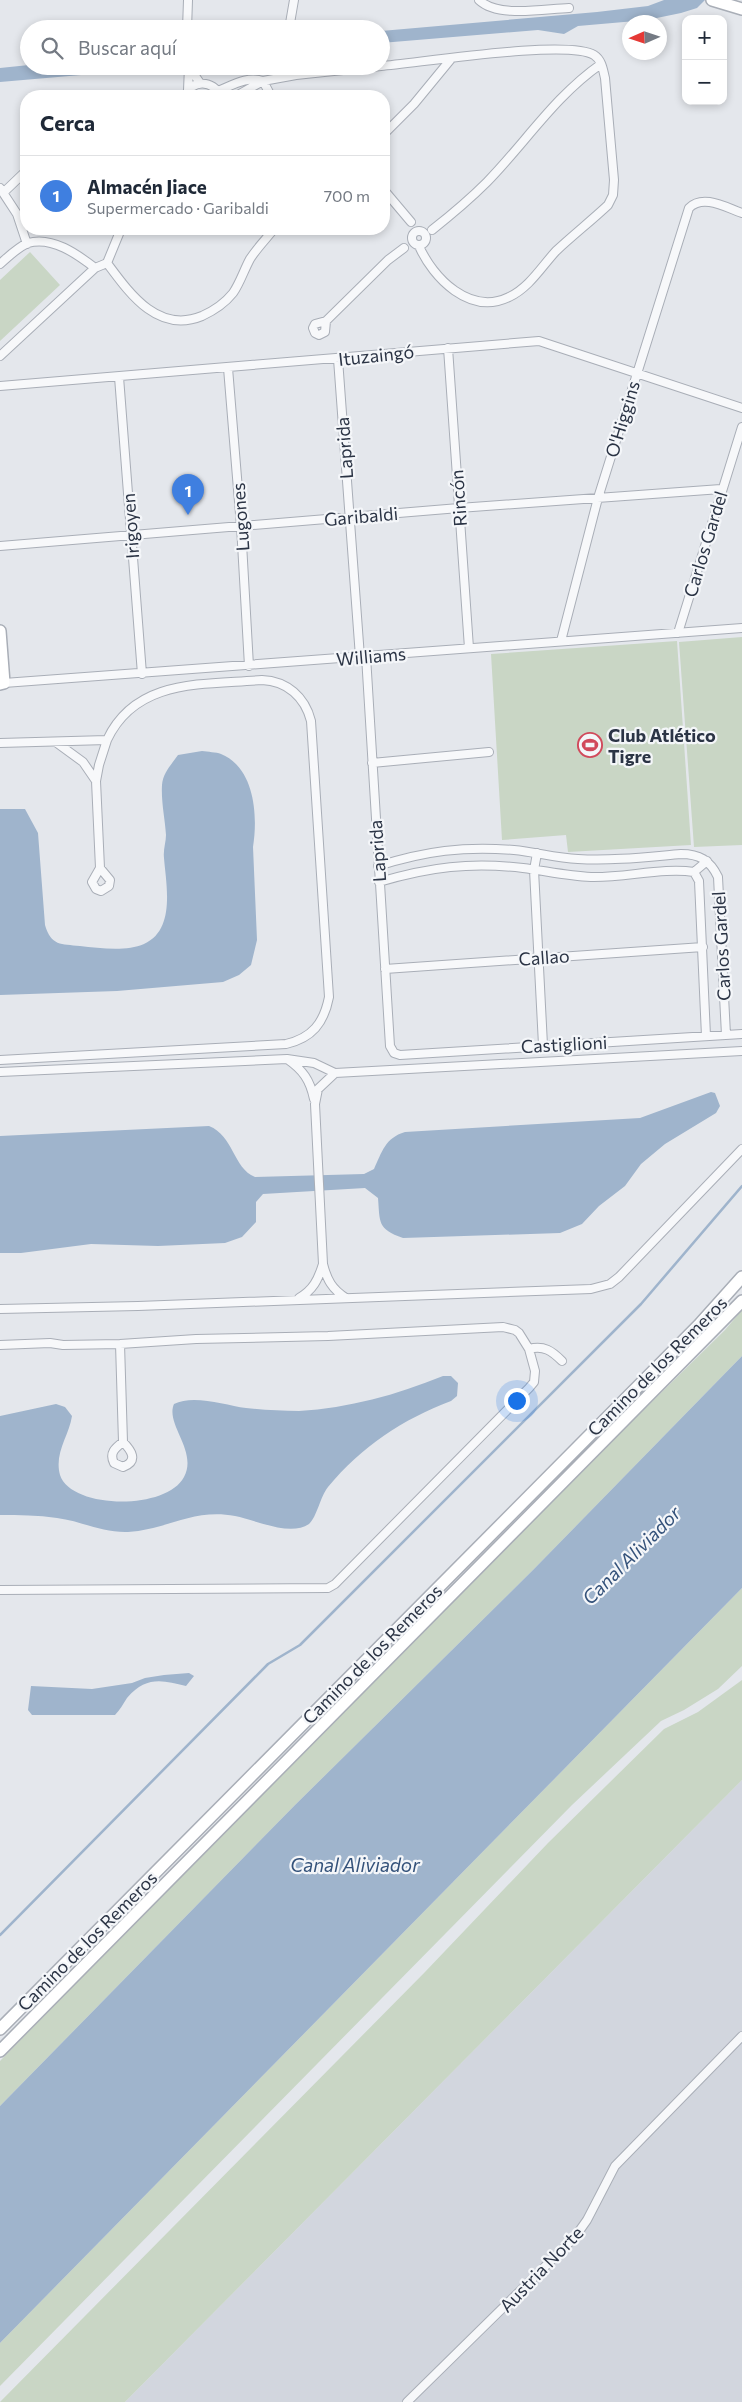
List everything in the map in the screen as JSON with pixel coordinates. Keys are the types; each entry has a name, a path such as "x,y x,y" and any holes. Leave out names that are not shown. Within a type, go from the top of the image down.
{"main road":[{"path":"712,0 742,9"},
{"path":"0,631 2,684"},
{"name":"Camino de los Remeros","path":"0,2028 699,1325 742,1278"},
{"name":"Camino de los Remeros","path":"0,2051 742,1301"}],"street":[{"path":"187,20 188,0"},
{"path":"291,20 294,0"},
{"path":"479,0 484,5 502,11 569,8"},
{"path":"390,65 491,54 571,50 595,55 601,64 605,78 614,180 613,195 608,205 558,250 519,290 502,300 483,301 459,294 443,281 424,258 419,238 411,222 390,197"},
{"path":"390,128 414,104 450,59"},
{"path":"326,321 388,260 432,230 487,182 565,94 581,78 601,64"},
{"path":"187,90 188,75"},
{"path":"194,75 200,84"},
{"path":"247,90 263,81 296,75"},
{"path":"226,90 244,80 256,79 263,81 268,90"},
{"path":"191,90 200,84 213,86 217,90"},
{"path":"20,176 2,190 17,214 20,223"},
{"name":"O'Higgins","path":"561,641 598,498 689,208 695,202 706,201 742,213"},
{"path":"24,235 27,244"},
{"path":"0,356 95,268 107,263 119,235"},
{"path":"107,263 126,288 148,309 167,319 186,321 209,313 232,295 251,259 269,235"},
{"path":"0,264 27,244 45,242 75,253 95,268"},
{"name":"Ituzaingó","path":"0,386 338,359 539,340 742,408"},
{"name":"Rincón","path":"448,348 469,648"},
{"name":"Laprida","path":"338,359 349,517 372,763 390,1046"},
{"name":"Lugones","path":"228,368 241,526 249,666"},
{"name":"Irigoyen","path":"119,377 142,674"},
{"name":"Carlos Gardel","path":"678,633 721,489 742,427"},
{"name":"Garibaldi","path":"0,546 459,508 721,489"},
{"name":"Williams","path":"2,684 742,628"},
{"path":"0,1060 286,1044 309,1035 321,1022 329,998 311,721 303,701 287,687 274,680 164,690 136,703 123,714 115,724 102,752 96,781 100,868"},
{"path":"0,742 107,740"},
{"path":"56,742 83,762 96,781"},
{"path":"372,763 489,752"},
{"path":"378,866 445,849 482,848 576,859 607,860 692,854 707,861 694,872 683,870 627,876 590,877 490,865 451,866 421,870 379,882"},
{"path":"537,853 534,870 544,1046"},
{"name":"Carlos Gardel","path":"707,861 713,866 718,877 726,1035"},
{"name":"Carlos Gardel","path":"694,872 699,881 706,1036"},
{"name":"Callao","path":"385,969 703,947"},
{"name":"Castiglioni","path":"390,1046 394,1053 400,1055 742,1034"},
{"path":"0,1072 286,1059 314,1062 335,1073 742,1051"},
{"path":"286,1059 299,1067 309,1080 315,1104 323,1264 329,1283 335,1291 346,1298"},
{"path":"315,1104 318,1089 335,1073"},
{"path":"0,1309 138,1306 591,1289 604,1286 619,1277 742,1148"},
{"path":"298,1299 316,1283 323,1264"},
{"path":"0,1345 120,1344 196,1339 328,1336 503,1328 515,1330 519,1333 529,1349 535,1371 534,1382 529,1388 335,1584 328,1588 0,1590"},
{"path":"120,1344 123,1442"},
{"path":"529,1349 548,1349 562,1361"},
{"name":"Austria Norte","path":"407,2402 575,2237 587,2220 615,2166 629,2149 742,2036"}],"shaded area":[{"path":"742,1780 742,2402 125,2402"}],"green space":[{"path":"30,252 60,285 0,341 0,280"},
{"path":"742,637 742,845 694,847 679,642"},
{"name":"Club Atlético Tigre","path":"677,641 691,845 568,852 566,835 502,840 491,654"},
{"path":"742,1310 742,1356 534,1569 295,1805 0,2106 0,2061 168,1888 614,1439 725,1330"},
{"path":"742,1588 742,1666 718,1689 684,1710 661,1721 572,1805 0,2386 0,2343"},
{"path":"742,1680 742,1780 125,2402 0,2402 425,1972 548,1843 664,1729 698,1712"}],"water":[{"path":"664,0 705,0 697,8 681,13 667,16 622,15 622,22 578,26 564,34 538,30 390,42 390,30 648,6"},
{"path":"20,66 20,75 81,75 0,82 0,68"},
{"path":"202,751 219,753 232,761 241,770 252,794 255,821 253,847 257,940 251,965 239,975 223,982 117,991 0,995 0,809 25,809 38,833 45,925 50,937 62,944 104,948 121,949 144,944 154,937 161,928 167,906 164,855 166,835 162,791 164,777 178,755"},
{"path":"711,1092 715,1093 720,1106 716,1113 665,1144 641,1164 625,1186 599,1206 582,1224 560,1233 403,1238 384,1228 380,1219 378,1198 365,1188 263,1194 256,1202 256,1222 242,1237 225,1243 158,1246 91,1244 21,1253 0,1253 0,1136 209,1126 224,1137 242,1167 255,1177 364,1174 374,1169 385,1146 393,1138 405,1132 640,1118"},
{"name":"Canal Aliviador","path":"742,1356 742,1588 0,2343 0,2106 295,1805 534,1569"},
{"path":"443,1376 451,1376 458,1383 457,1396 451,1401 416,1416 384,1436 354,1459 328,1487 312,1521 301,1528 283,1528 220,1514 193,1517 155,1528 119,1532 57,1518 0,1515 0,1416 56,1404 65,1407 72,1416 60,1452 60,1475 68,1486 81,1494 99,1500 119,1502 159,1496 174,1488 184,1477 187,1457 172,1412 174,1404 182,1401 200,1400 246,1408 299,1411 336,1407 372,1400"},
{"path":"189,1673 194,1676 186,1686 162,1681 141,1686 127,1698 115,1715 32,1715 28,1710 31,1686 92,1689 132,1683 145,1678"}],"waterway":[{"path":"0,1935 268,1664 300,1645 641,1304 742,1186"}],"place":[{"name":"Almacén Jiace","path":"188,515"},
{"name":"Club Atlético Tigre","path":"590,745"}]}
